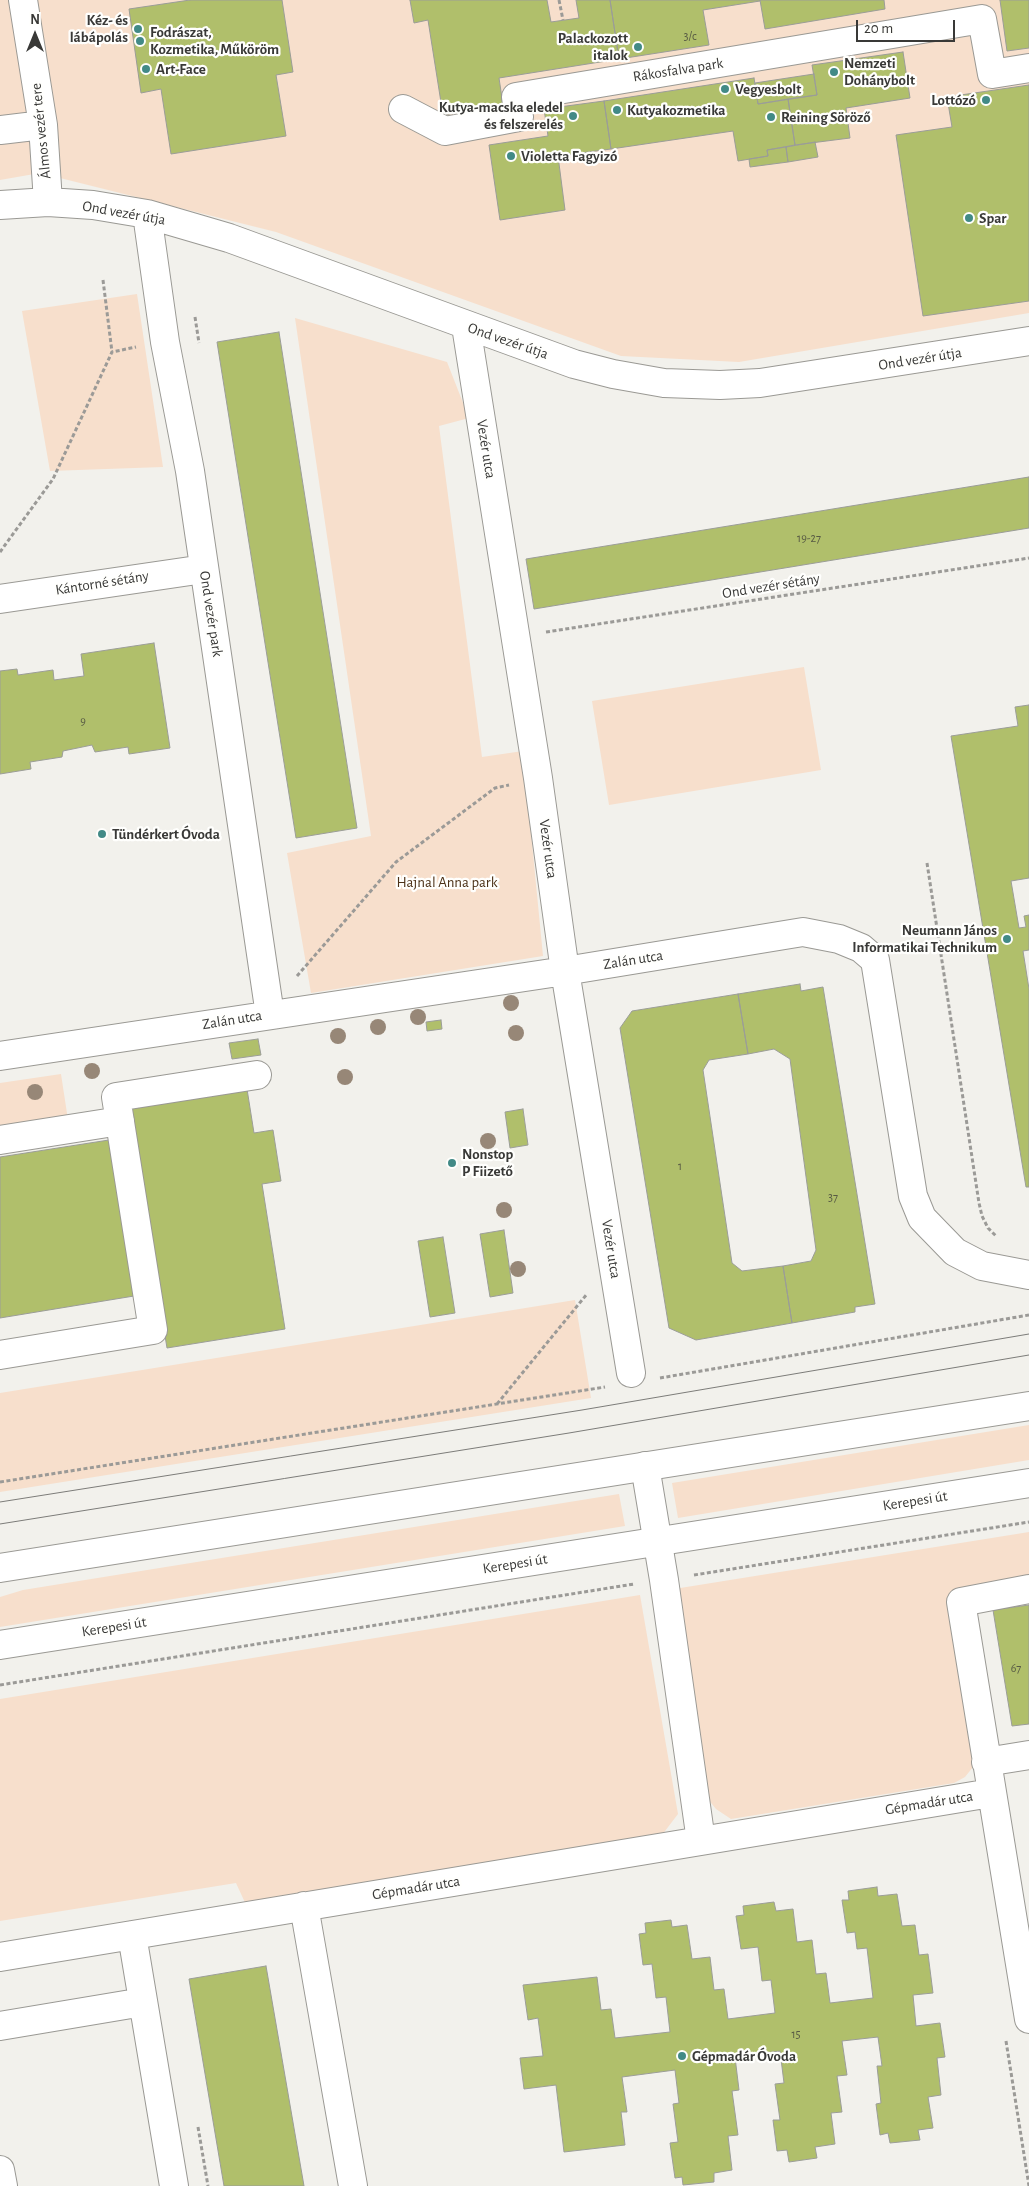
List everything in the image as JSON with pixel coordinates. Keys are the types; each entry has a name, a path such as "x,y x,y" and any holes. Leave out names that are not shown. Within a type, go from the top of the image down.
{"street":[{"name":"Álmos vezér tere","path":"22,0 43,125 48,202"},
{"name":"Rákosfalva park","path":"403,109 445,131 519,117 516,97 987,10 992,74 1029,68"},
{"path":"0,130 43,125"},
{"name":"Ond vezér útja","path":"0,205 48,202 147,214 229,238 574,364 613,374 664,383 720,385 804,377 1029,341"},
{"name":"Ond vezér park","path":"147,214 165,342 190,471 204,569 285,1020"},
{"name":"Vezér utca","path":"466,326 538,778 565,972 632,1380"},
{"name":"Kántorné sétány","path":"0,599 204,569"},
{"name":"Zalán utca","path":"0,1056 285,1020 804,932 839,939 861,948 875,960 914,1196 922,1218 955,1252 982,1266 1029,1275"},
{"path":"0,1355 153,1330 116,1097 257,1075"},
{"path":"0,1140 120,1121"},
{"path":"0,1568 1029,1406"},
{"path":"645,1466 664,1580 700,1841"},
{"name":"Kerepesi út","path":"0,1645 1029,1483"},
{"path":"991,1793 961,1602 1029,1589"},
{"path":"986,1762 1029,1756"},
{"name":"Gépmadár utca","path":"0,1957 991,1793 1029,2019"},
{"path":"304,1906 353,2186"},
{"path":"132,1935 174,2186"},
{"path":"0,2026 143,2002"},
{"path":"0,2170 3,2186"}],"path":[{"path":"559,0 563,20"},
{"path":"0,552 53,479 112,352 102,280"},
{"path":"112,352 165,342"},
{"name":"Ond vezér sétány","path":"516,638 1029,558"},
{"path":"296,976 396,862 496,788 538,778"},
{"path":"927,863 981,1210 988,1228 1004,1242"},
{"path":"497,1404 613,1261"},
{"path":"0,1482 497,1404 1029,1315"},
{"path":"0,1685 1029,1522"},
{"path":"1006,2039 1028,2186"}],"green space":[{"path":"0,0 1029,0 1029,313 739,362 621,356 276,232 40,173 0,180"},
{"path":"137,294 163,467 50,471 22,311"},
{"name":"Hajnal Anna park","path":"295,318 447,362 469,418 439,426 482,757 523,751 543,956 311,993 287,853 371,836"},
{"path":"804,667 821,770 609,805 592,701"},
{"path":"61,1074 68,1120 0,1131 0,1083"},
{"path":"575,1300 591,1398 0,1492 0,1393"},
{"path":"1029,1425 1029,1460 678,1518 672,1483"},
{"path":"619,1494 625,1526 0,1627 0,1597 23,1590"},
{"path":"1029,1532 1029,1577 954,1589 978,1753 973,1767 965,1777 954,1783 731,1819 716,1809 707,1798 674,1589"},
{"path":"640,1595 678,1814 662,1835 248,1909 236,1883 0,1921 0,1699"}],"building":[{"path":"190,0 282,0 293,72 276,75 286,136 171,154 161,89 141,93 129,9"},
{"path":"410,0 547,0 551,22 579,18 576,0 610,0 619,59 499,78 503,105 443,115 428,20 414,23"},
{"path":"610,0 760,1 703,10 709,45 619,59"},
{"path":"760,0 884,0 885,9 765,29"},
{"path":"1000,0 1029,0 1029,48 1007,51"},
{"path":"903,52 910,98 846,108 850,138 795,145 788,99 817,95 812,65"},
{"path":"814,74 817,95 758,104 755,83"},
{"path":"754,78 758,104 788,99 795,145 767,150 768,156 738,161 733,131 611,149 604,101"},
{"name":"Spar","path":"1029,85 1029,301 923,316 896,135 952,127 947,97"},
{"path":"604,101 611,149 558,156 565,210 500,220 489,145 548,136 544,109"},
{"path":"815,142 818,157 788,162 786,147"},
{"path":"786,147 788,162 750,167 749,159 768,156 767,150"},
{"path":"279,332 357,828 296,838 217,342"},
{"path":"1029,477 1029,528 534,609 526,559"},
{"path":"154,643 170,748 129,754 128,747 95,752 92,745 63,751 62,757 30,762 31,769 0,774 0,671 17,669 18,675 53,670 54,680 84,676 81,654"},
{"name":"Neumann János Informatikai Technikum","path":"1029,705 1029,878 1011,881 1019,928 1026,927 1024,916 1029,915 1029,950 1023,951 1029,989 1029,1187 1026,1187 951,736 1018,726 1015,707"},
{"path":"800,984 801,991 823,987 875,1304 855,1307 855,1312 792,1323 783,1266 811,1261 816,1250 790,1059 774,1049 748,1054 738,994"},
{"path":"738,994 748,1054 709,1060 703,1070 732,1263 742,1271 783,1266 792,1323 696,1340 669,1328 620,1028 632,1011"},
{"path":"441,1020 442,1029 427,1031 426,1022"},
{"path":"258,1039 261,1055 232,1059 229,1043"},
{"path":"247,1089 254,1133 273,1130 281,1181 262,1184 285,1329 167,1348 128,1108"},
{"path":"523,1109 528,1145 510,1148 505,1112"},
{"path":"109,1140 134,1296 0,1318 0,1157"},
{"path":"504,1230 513,1293 490,1297 480,1234"},
{"path":"443,1237 455,1313 430,1317 418,1241"},
{"path":"1029,1605 1029,1724 1012,1726 993,1610"},
{"path":"877,1887 878,1896 897,1894 902,1926 915,1925 919,1955 928,1954 933,1993 913,1995 916,2026 940,2023 945,2057 937,2058 941,2095 928,2097 933,2128 918,2130 920,2140 890,2143 888,2133 880,2135 876,2104 881,2103 877,2066 882,2066 878,2037 842,2041 847,2075 837,2076 842,2112 831,2113 835,2144 815,2147 817,2158 789,2162 787,2150 777,2151 773,2120 780,2120 775,2084 784,2083 780,2051 735,2057 739,2090 732,2091 738,2135 728,2136 732,2170 714,2173 714,2182 683,2185 682,2177 675,2178 670,2143 678,2142 673,2104 679,2103 675,2070 622,2077 627,2112 621,2112 625,2145 564,2152 556,2085 524,2089 520,2058 543,2056 538,2018 528,2020 523,1985 597,1977 601,2010 611,2009 615,2038 670,2032 666,1997 656,1998 652,1964 643,1965 639,1934 646,1933 645,1923 671,1920 672,1927 687,1925 692,1959 710,1957 714,1990 724,1989 728,2019 775,2013 771,1980 762,1981 758,1947 741,1949 736,1916 744,1915 743,1906 774,1902 776,1911 793,1909 797,1942 812,1940 816,1974 826,1973 830,2003 873,1998 867,1948 857,1949 855,1932 847,1933 842,1900 849,1900 848,1891"},
{"path":"266,1966 304,2186 224,2186 189,1979"}],"tram line":[{"path":"0,1502 582,1410 1029,1334"},
{"path":"0,1524 569,1433 1029,1355"}],"place":[{"name":"Kéz- és lábápolás","path":"138,29"},
{"name":"Fodrászat, Kozmetika, Műköröm","path":"140,41"},
{"name":"Palackozott italok","path":"638,47"},
{"name":"Art-Face","path":"146,69"},
{"name":"Nemzeti Dohánybolt","path":"834,72"},
{"name":"Vegyesbolt","path":"725,89"},
{"name":"Lottózó","path":"986,100"},
{"name":"Kutyakozmetika","path":"617,110"},
{"name":"Kutya-macska eledel és felszerelés","path":"573,116"},
{"name":"Reining Söröző","path":"771,117"},
{"name":"Violetta Fagyizó","path":"511,156"},
{"name":"Spar","path":"969,218"},
{"name":"Tündérkert Óvoda","path":"102,834"},
{"name":"Neumann János Informatikai Technikum","path":"1007,939"},
{"name":"Nonstop P Fiizető","path":"452,1163"},
{"name":"Gépmadár Óvoda","path":"682,2056"}]}
